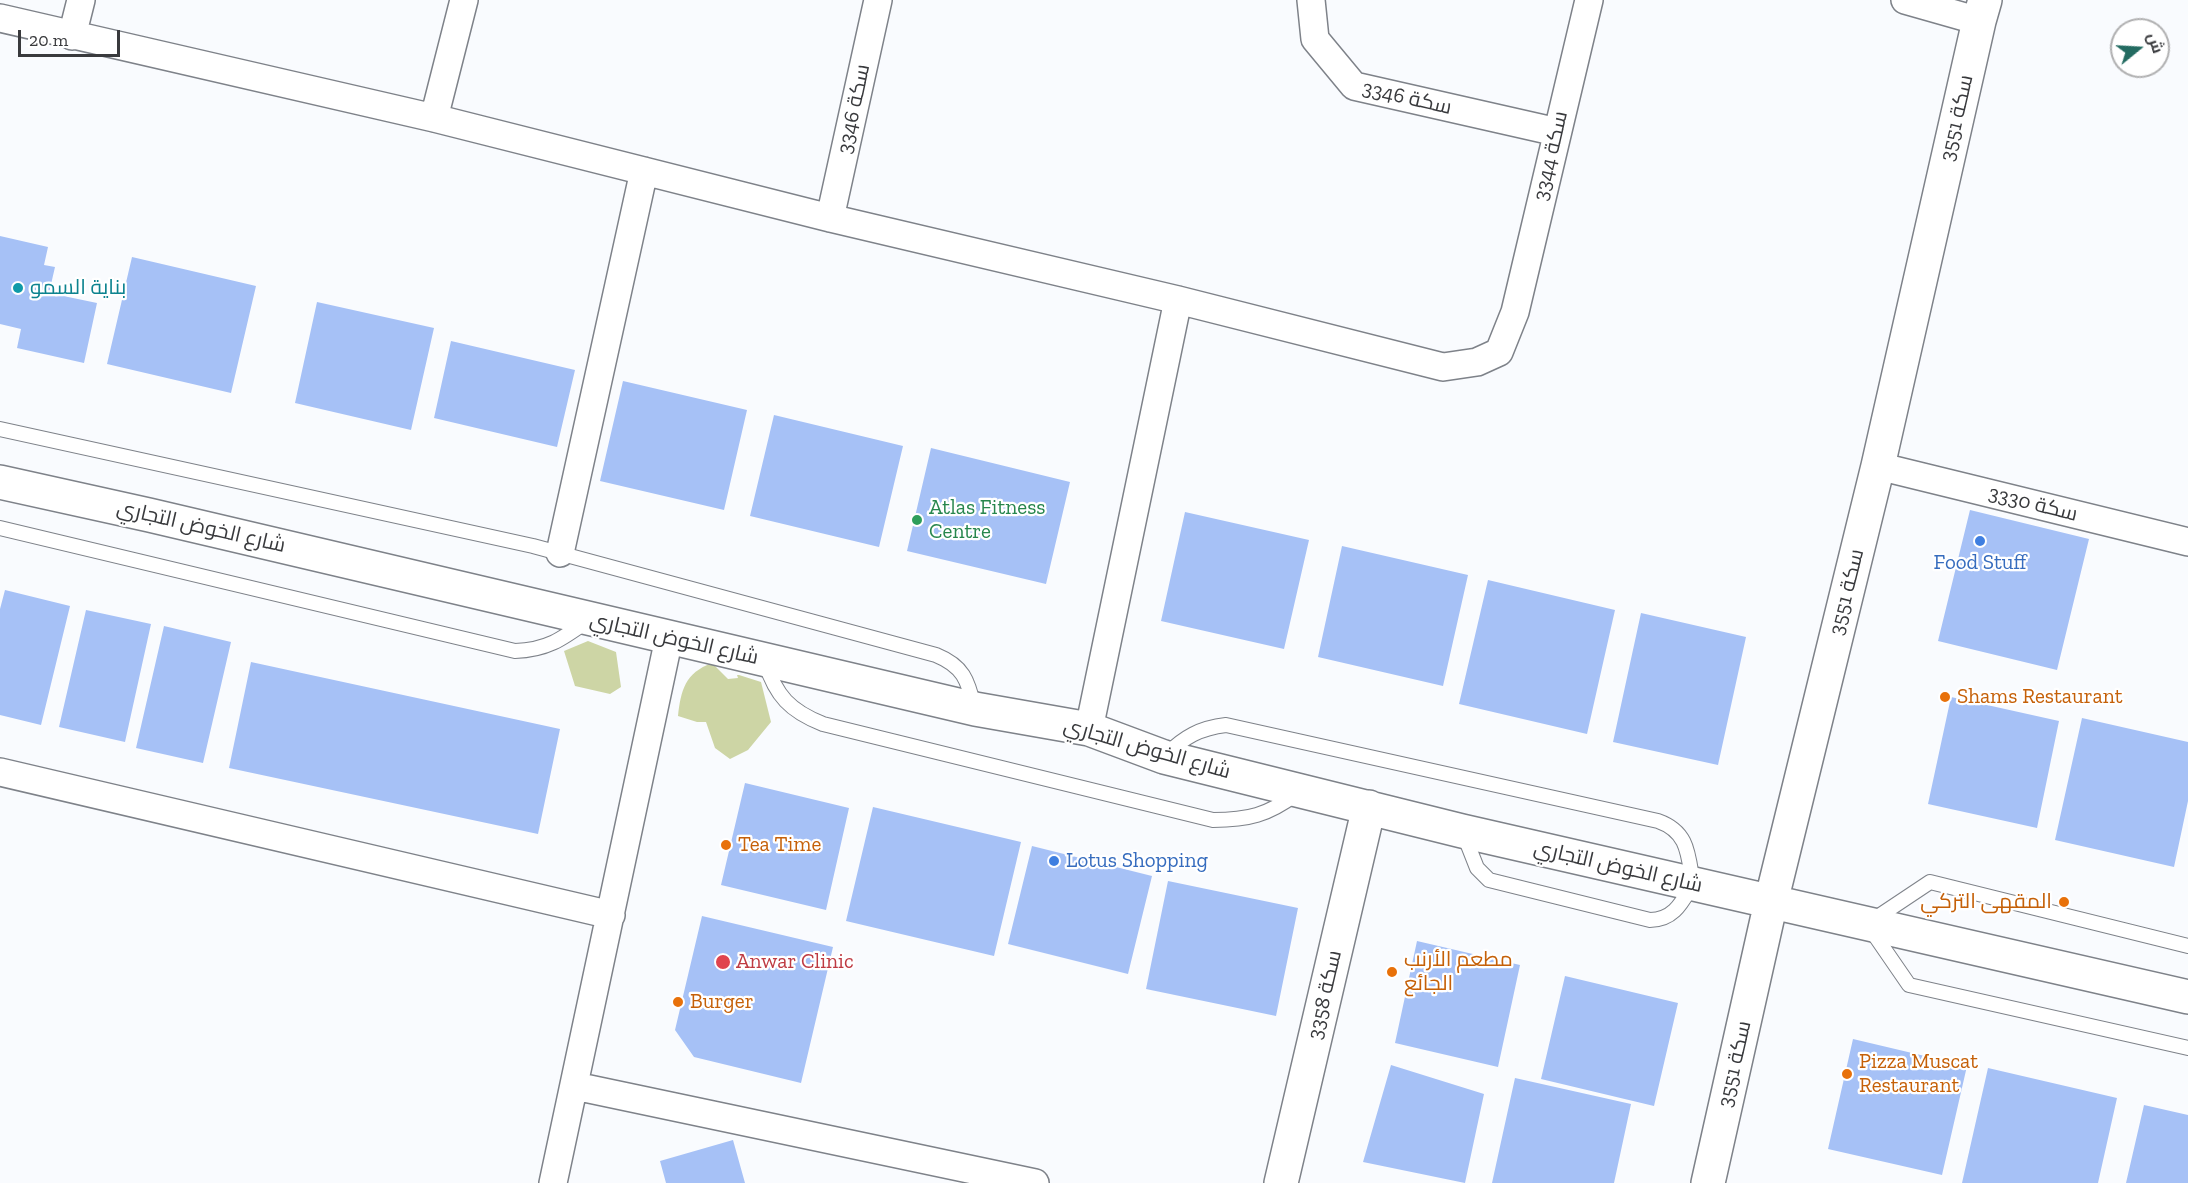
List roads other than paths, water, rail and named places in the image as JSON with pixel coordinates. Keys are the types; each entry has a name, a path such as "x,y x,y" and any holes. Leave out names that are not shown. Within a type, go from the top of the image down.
{"street":[{"path":"72,36 81,0"},
{"path":"434,118 464,0"},
{"name":"سكة 3346","path":"830,218 879,0"},
{"name":"سكة 3346","path":"1311,0 1315,39 1354,86 1557,132"},
{"name":"سكة 3344","path":"1178,300 1443,367 1477,362 1499,352 1515,312 1589,0"},
{"path":"1905,0 1982,10"},
{"name":"سكة 3551","path":"1708,1183 1771,902 1878,466 1982,10"},
{"path":"0,18 434,118 830,218 1178,300 1089,729"},
{"path":"560,553 644,171"},
{"name":"سكة 3330","path":"1878,466 2188,542"},
{"name":"شارع الخوض التجاري","path":"0,482 975,709 1089,729 1164,757 1462,831 2188,997"},
{"path":"553,1183 669,638"},
{"path":"0,772 611,915"},
{"name":"سكة 3358","path":"1281,1183 1369,807"},
{"path":"575,1086 1035,1183"}],"lane":[{"path":"0,429 560,553 936,655 949,660 967,679 975,709"},
{"path":"0,528 515,651 535,650 553,644 591,619"},
{"path":"765,660 772,682 784,701 802,716 823,724 1213,820 1237,820 1260,816 1281,805 1300,791"},
{"path":"1164,757 1180,741 1194,732 1226,725 1658,821 1679,833 1685,844 1693,884 1673,914 1658,920 1650,920 1489,880 1477,868 1462,831"},
{"path":"2188,946 1930,882 1867,924 1909,985 2188,1048"}],"place":[{"name":"بناية السمو","path":"18,288"},
{"name":"Atlas Fitness Centre","path":"917,520"},
{"name":"Food Stuff","path":"1980,541"},
{"name":"Shams Restaurant","path":"1945,697"},
{"name":"Tea Time","path":"726,845"},
{"name":"Lotus Shopping","path":"1054,861"},
{"name":"المقهى التركي","path":"2064,902"},
{"name":"Anwar Clinic","path":"723,962"},
{"name":"مطعم الأرنب الجائع","path":"1392,972"},
{"name":"Burger","path":"678,1002"},
{"name":"Pizza Muscat Restaurant","path":"1847,1074"}]}
